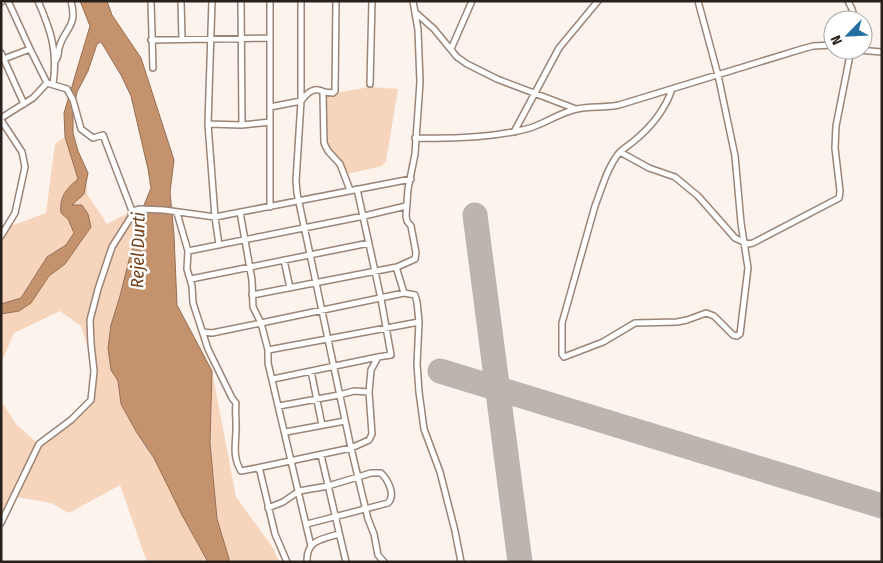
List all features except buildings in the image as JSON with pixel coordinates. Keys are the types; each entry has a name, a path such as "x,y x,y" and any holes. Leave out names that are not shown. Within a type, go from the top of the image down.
{"street":[{"path":"1,523 39,444 71,420 91,400 94,371 90,320 112,247 131,217 132,211 103,135 93,138 82,129 70,93 46,82 8,1"},
{"path":"38,1 50,28 56,60 53,84"},
{"path":"56,60 59,56 59,47 73,22 71,1"},
{"path":"151,1 153,68"},
{"path":"181,1 182,39"},
{"path":"212,1 208,124 219,246"},
{"path":"241,1 242,125"},
{"path":"270,1 270,207"},
{"path":"301,1 301,101 296,181 299,202 351,448 378,555 384,562"},
{"path":"270,107 301,101 307,93 317,89 324,92 333,93 335,91 336,1"},
{"path":"370,84 372,1"},
{"path":"252,295 397,267 415,259 416,253 411,226 406,216 408,189 415,154 420,82 416,14 413,1"},
{"path":"450,49 472,1"},
{"path":"514,132 559,48 598,1"},
{"path":"672,89 665,105 648,130 620,152 607,175 595,206 562,324 563,356 567,358 603,342 635,323 677,322 706,313 714,316 733,335 737,336 740,334 748,268 743,243 734,149 718,75 698,1"},
{"path":"416,14 434,29 457,57 467,64 497,79 576,109"},
{"path":"152,40 270,38"},
{"path":"415,138 493,136 532,128 576,109 611,107 802,49 823,45"},
{"path":"3,60 30,49"},
{"path":"1,53 24,104"},
{"path":"620,152 649,168 675,177 712,210 735,238 743,243 753,243 839,198 840,191 835,148 836,126 849,60"},
{"path":"1,236 15,213 25,167 22,152 1,119 33,98 46,82"},
{"path":"324,92 322,97 324,143 340,164 350,190"},
{"path":"208,124 242,125 270,122"},
{"path":"132,211 140,208 215,217 411,179"},
{"path":"273,379 391,354 385,328 382,299 357,189"},
{"path":"188,251 406,206"},
{"path":"177,212 188,251 187,269 191,279 193,301 219,371 236,403 234,442 237,464 241,471 291,459 351,448 370,440 372,434 369,392 371,370 378,357"},
{"path":"240,212 250,267 253,307 261,323 268,350 268,363 280,406 311,546"},
{"path":"191,279 369,243"},
{"path":"284,260 290,288"},
{"path":"397,267 398,277 404,293"},
{"path":"203,332 212,333 404,293 415,295 419,322 417,364 424,429 440,472 461,562"},
{"path":"268,350 419,322"},
{"path":"311,371 322,425"},
{"path":"280,406 316,398 339,396 354,391 369,392"},
{"path":"286,432 345,421"},
{"path":"321,455 346,562"},
{"path":"257,468 260,471 264,486 274,534 287,562"},
{"path":"268,508 279,504 299,491 328,486 377,472 388,482 392,495 388,503 306,524"},
{"path":"307,562 306,554 311,546 319,540 339,534"}],"shaded area":[{"path":"370,87 398,89 386,161 382,166 347,174 340,160 325,145 324,95"},
{"path":"65,137 78,179 70,186 62,198 61,213 68,219 74,233 66,245 47,257 21,298 1,304 1,239 8,227 46,213 55,144"},
{"path":"87,183 87,194 107,224 130,212 110,244 95,288 87,319 88,348 81,326 60,311 14,333 1,363 1,314 19,311 31,303 49,276 65,264 84,238 71,205 84,194"},
{"path":"143,210 138,236 131,252 111,325 111,370 118,381 121,404 154,458 208,562 147,562 120,485 69,513 51,503 17,497 41,446 74,422 93,401 96,370 91,320 99,289 114,248 133,212"},
{"path":"212,371 236,497 273,548 279,562 230,562 217,519 210,443"},
{"path":"1,401 16,424 37,443 1,518"}],"water":[{"name":"Rejel Durti","path":"80,1 107,1 112,15 141,58 174,160 170,192 177,305 212,371 210,443 217,519 230,562 208,562 154,458 121,404 118,381 111,370 108,348 111,325 131,252 138,236 144,205 151,188 131,96 101,42 97,44 88,71 77,92 73,113 73,133 78,151 88,173 84,194 72,205 82,205 88,214 91,227 65,264 49,276 31,303 19,311 1,314 1,304 21,298 47,257 66,245 74,233 68,219 61,213 61,202 64,194 78,179 65,137 64,113 90,26"}],"runway":[{"path":"475,215 520,562"},
{"path":"440,371 882,506"}]}
